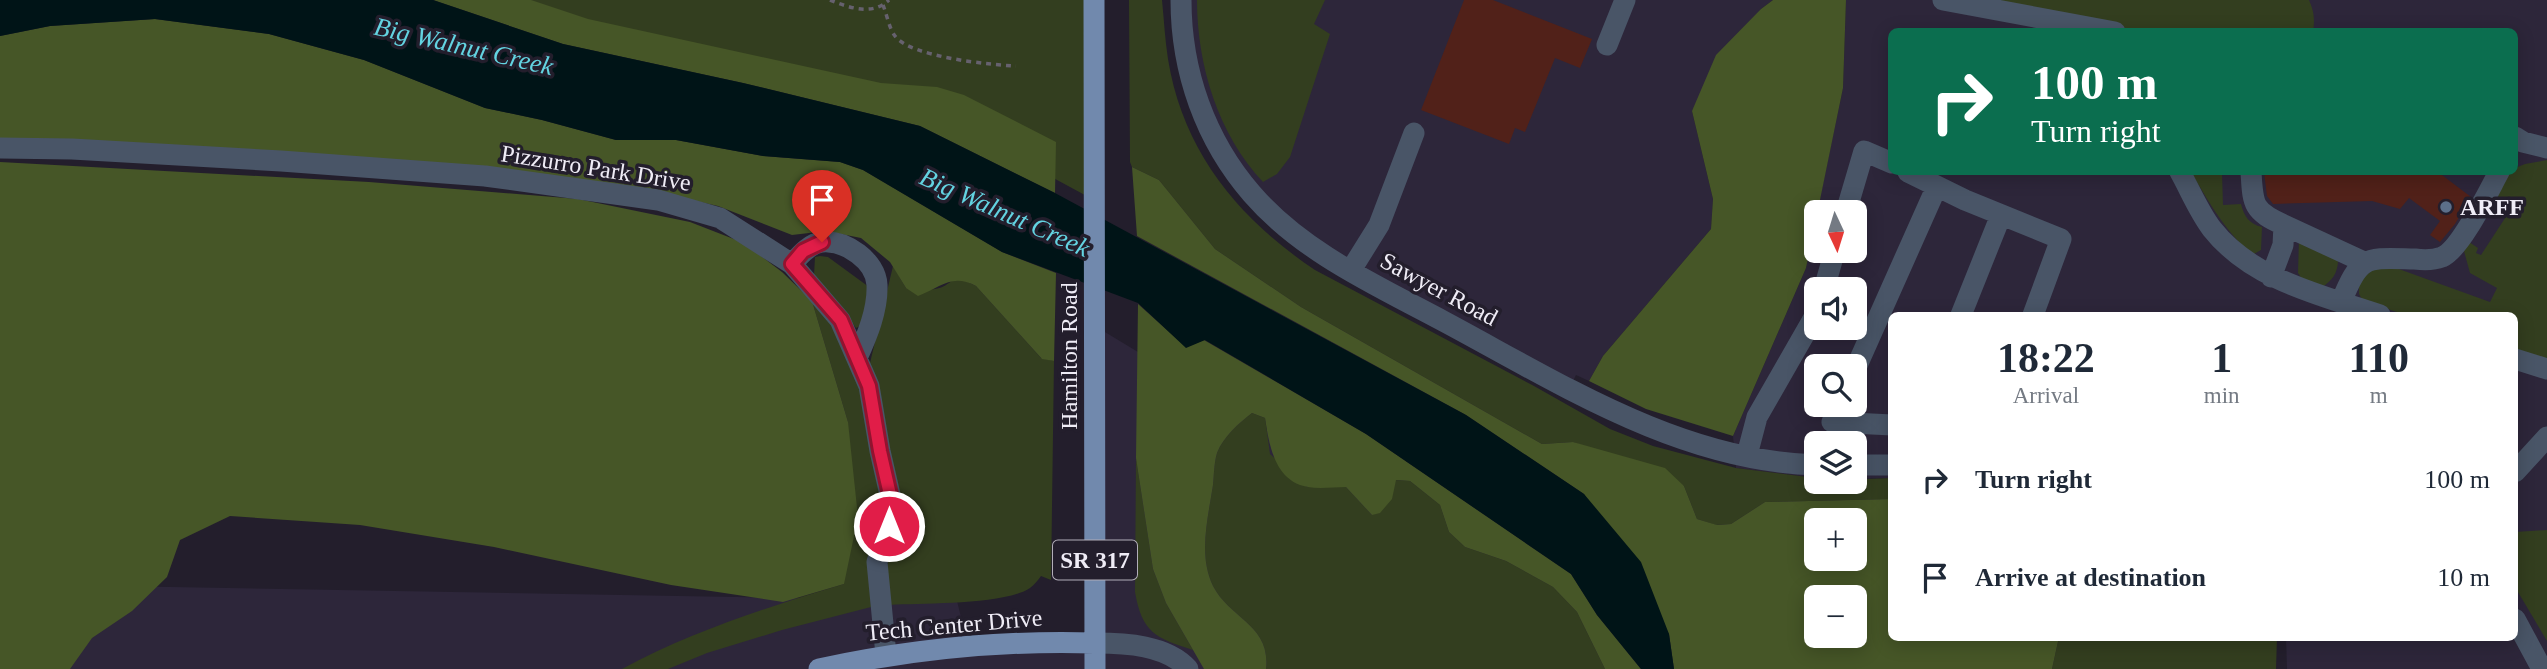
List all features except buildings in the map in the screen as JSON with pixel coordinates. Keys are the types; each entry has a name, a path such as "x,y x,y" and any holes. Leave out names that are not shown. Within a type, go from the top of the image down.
{"main road":[{"name":"Hamilton Road","path":"1094,0 1096,669"},
{"name":"Tech Center Drive","path":"820,669 886,655 968,645 1034,641 1095,643"}],"street":[{"name":"Sawyer Road","path":"1181,0 1182,45 1191,83 1215,141 1251,194 1303,242 1351,271 1619,414 1685,439 1747,455 1804,464"},
{"path":"1607,45 1625,0"},
{"path":"1942,0 2069,27"},
{"path":"1351,271 1379,225 1414,133"},
{"path":"2518,141 2547,148"},
{"name":"Pizzurro Park Drive","path":"0,148 86,150 426,171 520,180 658,200 719,218 792,264 841,320 869,386 891,499 889,526 877,562 886,655"},
{"path":"1850,200 1864,151 1888,161"},
{"path":"1914,175 2061,239 2035,312"},
{"path":"2182,175 2212,229 2239,255 2271,277 2371,312"},
{"path":"2251,175 2256,208 2268,218 2364,262"},
{"path":"2341,302 2353,274 2364,262 2381,258 2425,260 2444,257 2459,241 2497,175"},
{"path":"1862,354 1937,186"},
{"path":"1962,312 2001,215"},
{"path":"2271,277 2283,245 2284,225"},
{"path":"792,264 803,251 822,242 849,247 867,261 877,282 876,303 868,333 857,358"},
{"path":"1747,455 1758,417 1804,335"},
{"path":"2518,360 2547,369"},
{"path":"1834,417 1832,422 1888,425"},
{"path":"2518,464 2547,437"},
{"path":"1867,466 1888,465"},
{"path":"2518,625 2542,669"},
{"path":"1095,643 1127,643 1173,656 1188,669"}],"path":[{"path":"830,0 856,8 875,9 890,0"},
{"path":"883,5 895,37 906,46 918,51 987,65 1016,66"}],"shaded area":[{"path":"1181,0 1773,0 1761,9 1692,111 1713,199 1711,229 1603,356 1589,381 1576,375 1569,389 1303,241 1215,141"},
{"path":"1846,0 2547,0 2547,669 2287,669 2286,641 2518,641 2518,312 1888,312 1888,478 1867,479 1867,431 1804,431 1804,476 1736,468 1733,436 1807,263 1867,263 1867,200 1820,200 1843,88"},
{"path":"1095,326 1434,531 1594,669 0,669 0,584 957,601 968,645 1095,643"}],"green space":[{"path":"433,0 531,0 588,19 881,83 937,87 964,95 1056,142 1055,193 920,126 743,83 563,44"},
{"path":"495,0 1094,0 1094,200 937,115"},
{"path":"1129,0 1162,0 1168,59 1176,93 1201,153 1239,205 1262,229 1315,270 1610,429 1653,446 1736,468 1804,476 1804,494 1867,494 1867,479 1888,478 1888,499 1765,502 1731,524 1716,525 1697,519 1684,486 1573,442 1542,444 1301,307 1215,249 1159,180 1132,167"},
{"path":"1197,0 1325,0 1314,24 1330,34 1290,157 1277,174 1263,182 1234,142 1213,97 1201,49"},
{"path":"1773,0 1846,0 1843,88 1820,200 1804,200 1806,268 1733,436 1646,409 1589,381 1603,356 1711,229 1713,199 1692,111 1716,55"},
{"path":"1943,0 2309,0 2314,23 2313,28 2098,28"},
{"path":"155,19 269,34 364,60 485,108 616,140 676,140 763,156 840,162 863,170 1002,252 1056,273 1054,361 1042,359 976,286 968,282 953,281 918,296 906,288 890,262 861,238 826,231 792,235 718,206 634,187 339,157 0,138 0,36 50,26"},
{"path":"2547,160 2547,359 2518,352 2518,312 2397,312 2363,301 2359,294 2359,281 2375,268 2396,268 2490,302 2497,288 2470,273 2464,251 2469,242 2478,248 2476,253 2481,255 2509,212 2493,201 2506,175 2518,175 2518,167"},
{"path":"0,162 369,182 578,199 690,222 744,243 782,272 812,301 848,422 858,517 844,584 783,602 671,585 494,547 360,525 230,516 180,540 167,577 132,611 92,638 70,669 0,669"},
{"path":"1132,167 1159,180 1215,249 1301,307 1542,444 1573,442 1665,468 1684,486 1697,519 1717,525 1731,524 1765,502 1888,499 1888,641 2058,641 2052,669 1674,669 1669,634 1584,494 1466,415 1137,236"},
{"path":"2193,175 2222,175 2223,205 2241,204 2248,219 2262,227 2261,250 2252,255 2233,236"},
{"path":"2299,239 2338,260 2334,276 2322,287 2302,279 2298,273"},
{"path":"815,257 828,257 869,287 862,325 856,328 814,275"},
{"path":"893,266 906,288 935,289 956,280 976,286 1041,358 1054,361 1051,580 1041,576 1030,588 1002,598 890,605 886,585 888,558 903,508 870,363"},
{"path":"812,301 832,324 861,389 884,506 869,573 871,607 782,630 707,653 668,669 622,669 703,631 844,584 848,422"},
{"path":"1138,304 1186,347 1204,340 1366,434 1571,574 1597,615 1641,669 1605,669 1577,612 1553,587 1506,561 1465,547 1449,532 1440,505 1410,481 1396,480 1392,499 1380,513 1372,515 1346,487 1322,488 1297,484 1288,478 1276,461 1265,418 1252,413 1227,436 1217,453 1205,549 1208,574 1213,586 1229,607 1256,632 1266,654 1266,669 1204,669 1166,603 1153,569 1136,458"},
{"path":"1252,413 1265,418 1270,454 1307,487 1346,487 1372,515 1395,480 1410,481 1440,505 1449,532 1465,547 1506,561 1553,587 1577,612 1605,669 1266,669 1266,654 1256,632 1229,607 1213,586 1208,574 1205,549 1217,453 1227,436"},
{"path":"1136,458 1153,569 1166,603 1193,650 1169,642 1153,632 1138,606 1135,592"},
{"path":"2547,530 2547,641 2518,592 2518,532"},
{"path":"2058,641 2277,641 2276,669 2052,669"}],"water":[{"name":"Big Walnut Creek","path":"0,0 433,0 563,44 743,83 920,126 1055,193 1466,415 1584,494 1641,562 1669,634 1674,669 1641,669 1597,615 1571,574 1366,434 1205,340 1186,348 1138,303 1002,252 863,170 840,162 763,156 676,140 616,140 485,108 364,60 269,34 155,19 50,26 0,36"}],"place":[{"name":"ARFF","path":"2446,207"}],"route":[{"path":"822,242 803,251 792,264 841,320 869,386 891,499 889,526"}]}
